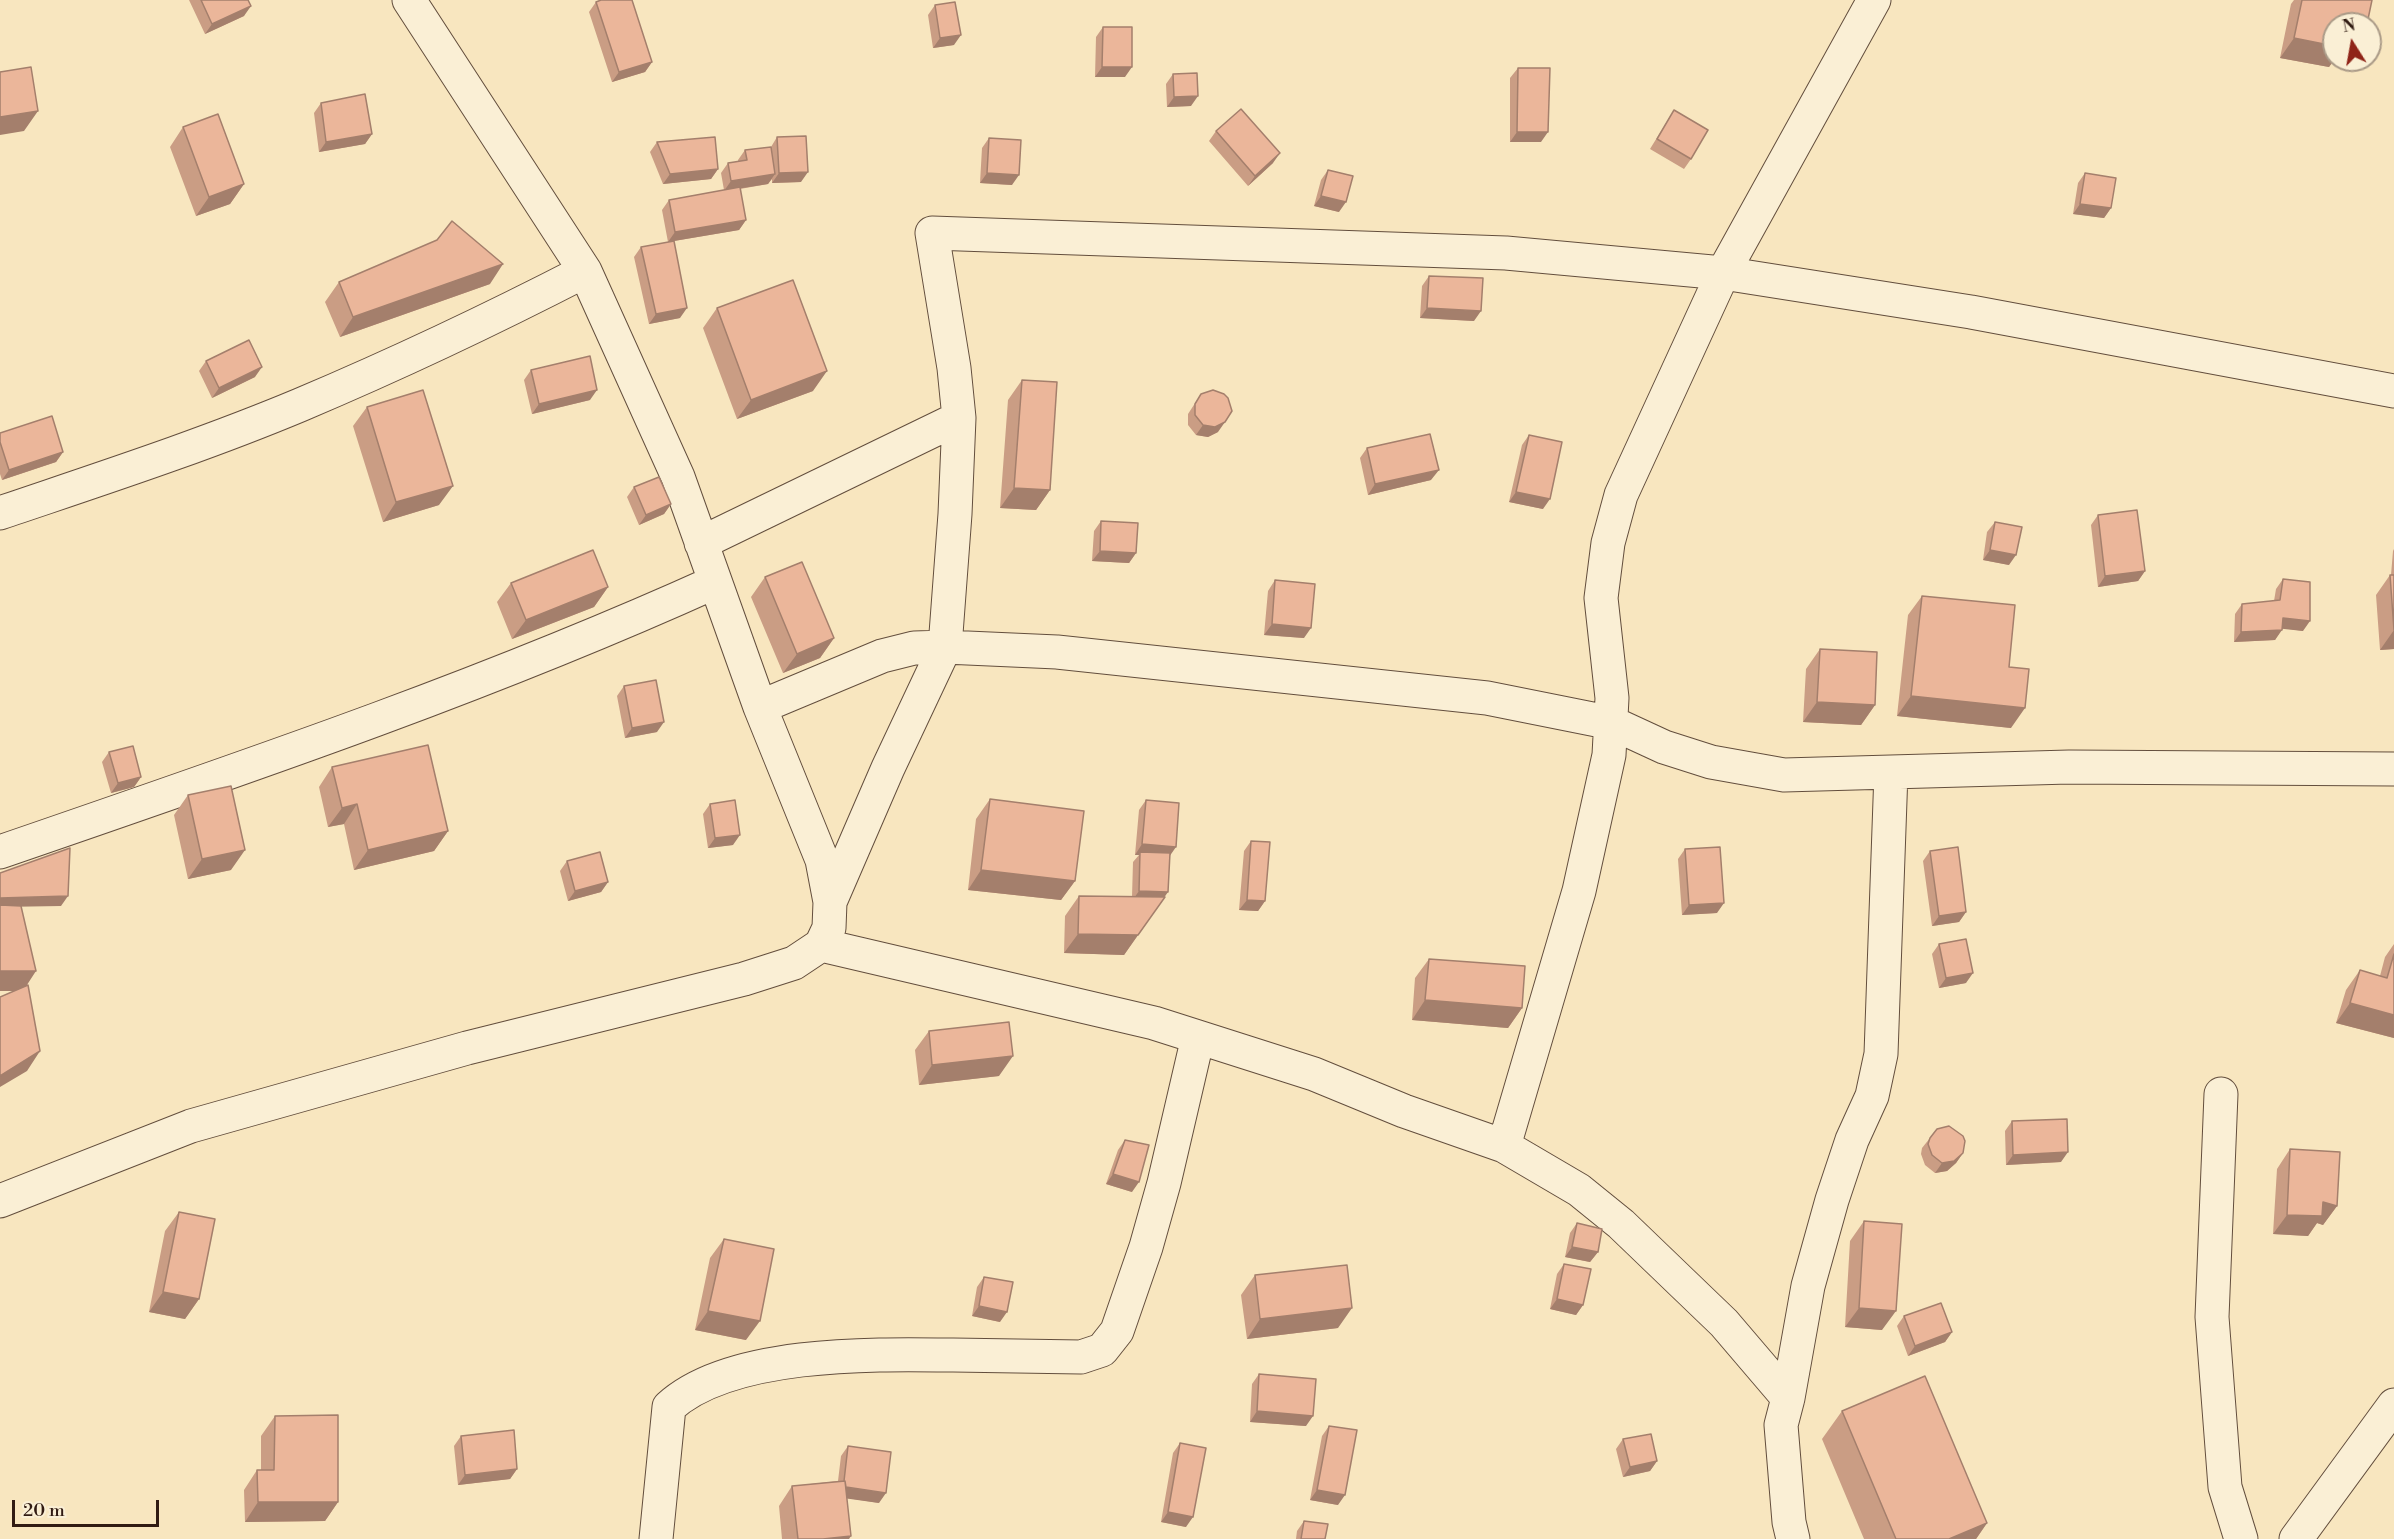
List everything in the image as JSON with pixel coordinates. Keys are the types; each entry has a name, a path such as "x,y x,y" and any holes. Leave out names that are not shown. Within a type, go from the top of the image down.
{"street":[{"path":"0,1201 191,1126 467,1048 744,979 794,963 808,956 820,945 829,928 830,902 822,860 760,707 678,477 585,271 409,0"},
{"path":"1504,1146 1579,891 1609,755 1612,698 1601,598 1602,574 1621,495 1723,273 1874,0"},
{"path":"830,902 888,768 945,647 956,514 959,418 954,368 932,233 1506,253 1723,273 1971,312 2394,391"},
{"path":"0,513 129,469 299,405 494,317 585,271"},
{"path":"701,543 959,418"},
{"path":"0,852 307,746 462,688 628,622 716,582"},
{"path":"760,707 882,656 914,648 945,647 1057,652 1487,698 1612,723 1664,747 1711,762 1784,775 2069,767 2394,769"},
{"path":"1793,1539 1789,1522 1781,1425 1808,1286 1832,1200 1852,1140 1872,1096 1881,1054 1891,772"},
{"path":"820,945 1154,1023 1314,1074 1404,1111 1504,1146 1579,1190 1621,1224 1724,1323 1788,1398"},
{"path":"656,1539 669,1407 682,1394 711,1381 771,1365 856,1354 1081,1357 1102,1350 1117,1331 1146,1247 1164,1183 1198,1037"},
{"path":"2221,1094 2212,1317 2225,1487 2241,1539"},
{"path":"2296,1539 2394,1405"}],"building":[{"path":"201,0 248,0 251,6 212,24"},
{"path":"632,0 652,62 619,72 596,2"},
{"path":"2302,0 2372,0 2370,12 2322,12 2322,44 2294,38"},
{"path":"955,2 961,35 940,38 935,5"},
{"path":"1103,27 1132,27 1132,67 1102,67"},
{"path":"31,67 38,111 0,117 0,72"},
{"path":"1518,68 1550,68 1548,132 1517,132"},
{"path":"1197,73 1198,96 1174,97 1173,74"},
{"path":"365,94 372,134 326,142 321,103"},
{"path":"1241,109 1280,153 1255,176 1216,131"},
{"path":"1674,110 1708,130 1691,159 1657,139"},
{"path":"218,114 244,184 209,197 183,127"},
{"path":"806,136 808,172 779,173 777,137"},
{"path":"715,137 718,169 670,174 657,142"},
{"path":"989,138 1021,140 1019,175 987,173"},
{"path":"771,147 775,174 731,181 728,163 747,160 745,150"},
{"path":"1328,170 1353,176 1346,202 1321,196"},
{"path":"2085,173 2116,178 2111,208 2080,204"},
{"path":"740,187 746,220 675,232 669,200"},
{"path":"452,221 503,264 353,317 339,282 437,240"},
{"path":"674,241 687,308 656,314 641,247"},
{"path":"1429,276 1483,278 1481,311 1427,308"},
{"path":"793,280 827,371 751,400 717,308"},
{"path":"249,340 262,367 219,388 206,361"},
{"path":"590,356 597,390 539,404 531,370"},
{"path":"1022,380 1057,382 1050,490 1014,488"},
{"path":"423,390 453,486 396,502 367,407"},
{"path":"1213,390 1228,398 1232,411 1225,422 1215,427 1203,425 1195,415 1195,404 1201,394"},
{"path":"52,416 63,452 9,470 0,442 0,433"},
{"path":"1430,434 1439,470 1375,484 1367,448"},
{"path":"1529,435 1562,442 1550,499 1516,492"},
{"path":"659,477 671,504 646,515 634,487"},
{"path":"2137,510 2145,571 2105,576 2098,515"},
{"path":"1101,521 1138,523 1136,553 1100,551"},
{"path":"1995,522 2022,527 2016,555 1990,550"},
{"path":"593,550 608,587 526,620 511,583"},
{"path":"802,562 834,638 797,654 765,577"},
{"path":"2390,575 2394,575 2394,630"},
{"path":"2283,579 2310,582 2310,621 2283,618 2282,630 2241,632 2242,604 2280,600"},
{"path":"1275,580 1315,584 1311,628 1272,624"},
{"path":"1922,596 2015,605 2009,667 2029,669 2025,708 1911,696"},
{"path":"1820,649 1877,652 1875,705 1817,702"},
{"path":"656,680 664,722 632,728 624,686"},
{"path":"428,745 448,831 368,850 357,804 342,808 332,767"},
{"path":"133,746 141,777 118,783 109,752"},
{"path":"231,786 245,850 202,859 188,795"},
{"path":"990,799 1084,811 1075,881 981,870"},
{"path":"735,800 740,835 715,838 710,804"},
{"path":"1146,800 1179,803 1176,847 1142,844"},
{"path":"1251,841 1270,842 1265,901 1247,900"},
{"path":"1720,847 1724,903 1689,905 1685,849"},
{"path":"1958,847 1966,912 1939,916 1930,851"},
{"path":"70,848 68,896 0,898 0,873"},
{"path":"600,852 608,882 575,891 567,861"},
{"path":"1140,852 1170,853 1168,892 1139,891"},
{"path":"1079,896 1165,897 1138,935 1078,934"},
{"path":"0,905 21,906 36,971 0,971"},
{"path":"1966,939 1973,973 1946,978 1939,944"},
{"path":"2394,954 2394,1015 2350,1003 2360,970 2387,978"},
{"path":"1429,959 1525,966 1522,1008 1425,1000"},
{"path":"28,985 40,1051 0,1076 0,997"},
{"path":"1009,1022 1013,1056 932,1065 929,1031"},
{"path":"2067,1119 2068,1152 2013,1155 2012,1121"},
{"path":"1949,1126 1963,1136 1965,1141 1963,1153 1954,1161 1942,1163 1932,1155 1928,1144 1937,1129"},
{"path":"1125,1140 1149,1145 1139,1182 1113,1174"},
{"path":"2290,1149 2340,1152 2337,1206 2323,1202 2322,1216 2287,1215"},
{"path":"179,1212 215,1219 199,1299 163,1292"},
{"path":"1864,1221 1902,1224 1896,1311 1859,1308"},
{"path":"1577,1223 1602,1229 1598,1252 1572,1247"},
{"path":"724,1239 774,1249 760,1321 708,1311"},
{"path":"1564,1264 1591,1269 1583,1305 1557,1299"},
{"path":"1347,1265 1352,1308 1260,1319 1255,1275"},
{"path":"984,1277 1013,1282 1007,1312 979,1306"},
{"path":"1941,1303 1952,1332 1915,1346 1904,1316"},
{"path":"1259,1374 1316,1379 1313,1416 1257,1411"},
{"path":"1925,1376 1987,1523 1949,1539 1896,1539 1842,1411"},
{"path":"338,1415 338,1502 258,1502 257,1470 274,1470 275,1416"},
{"path":"1329,1426 1357,1430 1345,1495 1317,1490"},
{"path":"514,1430 517,1469 465,1475 461,1436"},
{"path":"1651,1434 1657,1461 1630,1467 1623,1439"},
{"path":"1180,1443 1206,1448 1193,1517 1168,1512"},
{"path":"848,1446 891,1452 886,1493 846,1487 844,1481"},
{"path":"845,1481 851,1536 798,1539 792,1486"},
{"path":"1304,1521 1328,1524 1325,1539 1301,1539"}]}
